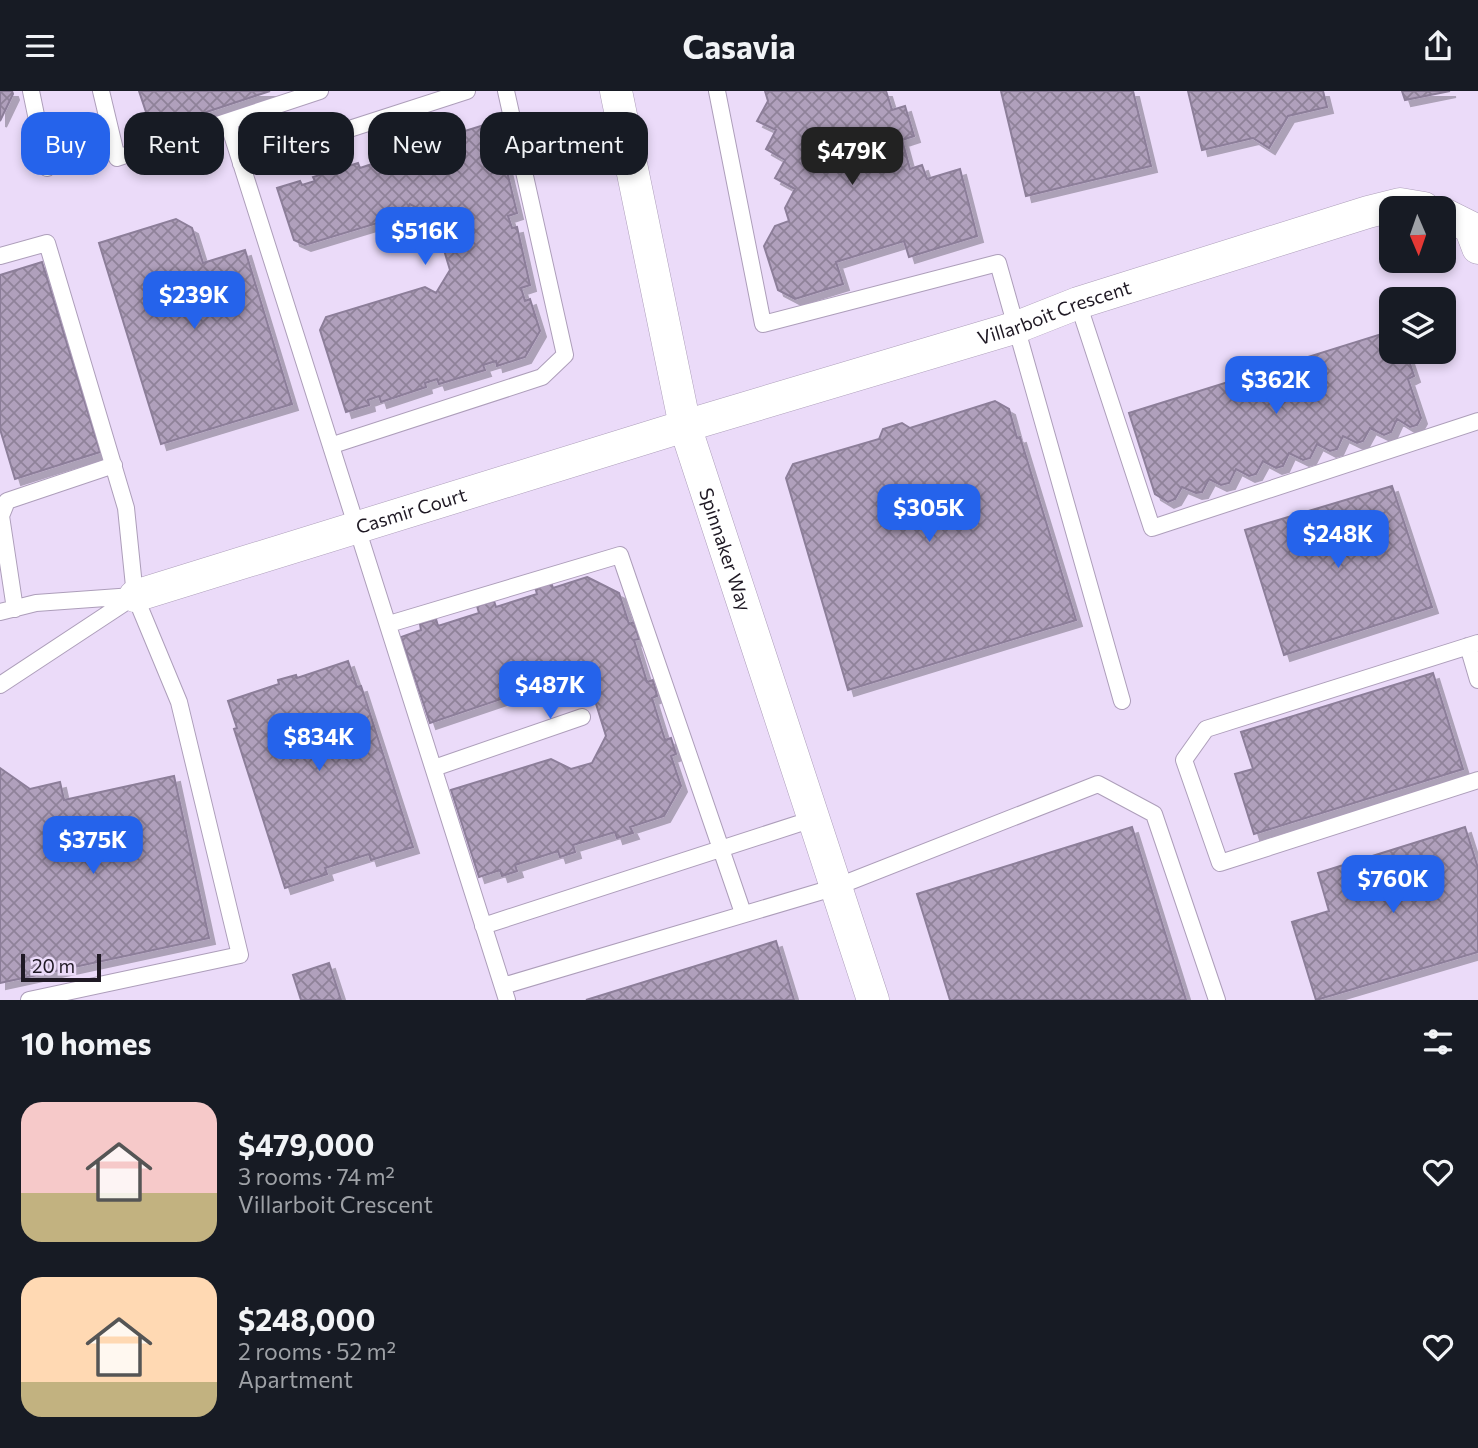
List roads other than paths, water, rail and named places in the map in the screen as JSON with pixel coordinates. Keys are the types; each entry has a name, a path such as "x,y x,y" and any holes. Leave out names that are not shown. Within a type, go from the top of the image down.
{"street":[{"name":"Spinnaker Way","path":"616,91 685,426 873,1000"},
{"name":"Villarboit Crescent","path":"685,426 1017,327 1078,303 1379,209"},
{"path":"1456,220 1469,227 1478,248"},
{"name":"Casmir Court","path":"135,596 685,426"}],"lane":[{"path":"31,91 35,112"},
{"path":"101,91 117,158 320,91"},
{"path":"354,128 467,91"},
{"path":"332,446 542,377 565,355 506,91"},
{"path":"717,91 763,324 998,263 1122,701"},
{"path":"228,122 238,152"},
{"path":"246,175 505,993 743,913 836,887 1098,784 1154,814 1217,1000"},
{"path":"0,256 47,243 127,508 135,596 179,702 240,955 29,1000"},
{"path":"1078,303 1152,528 1478,421"},
{"path":"114,465 4,498 1,516 7,610 36,603 135,596"},
{"path":"390,624 620,555 723,848 743,913"},
{"path":"0,685 135,596"},
{"path":"1478,680 1473,645 1206,729 1184,759 1220,863 1478,780"},
{"path":"434,768 582,717"},
{"path":"483,926 813,819"}]}
